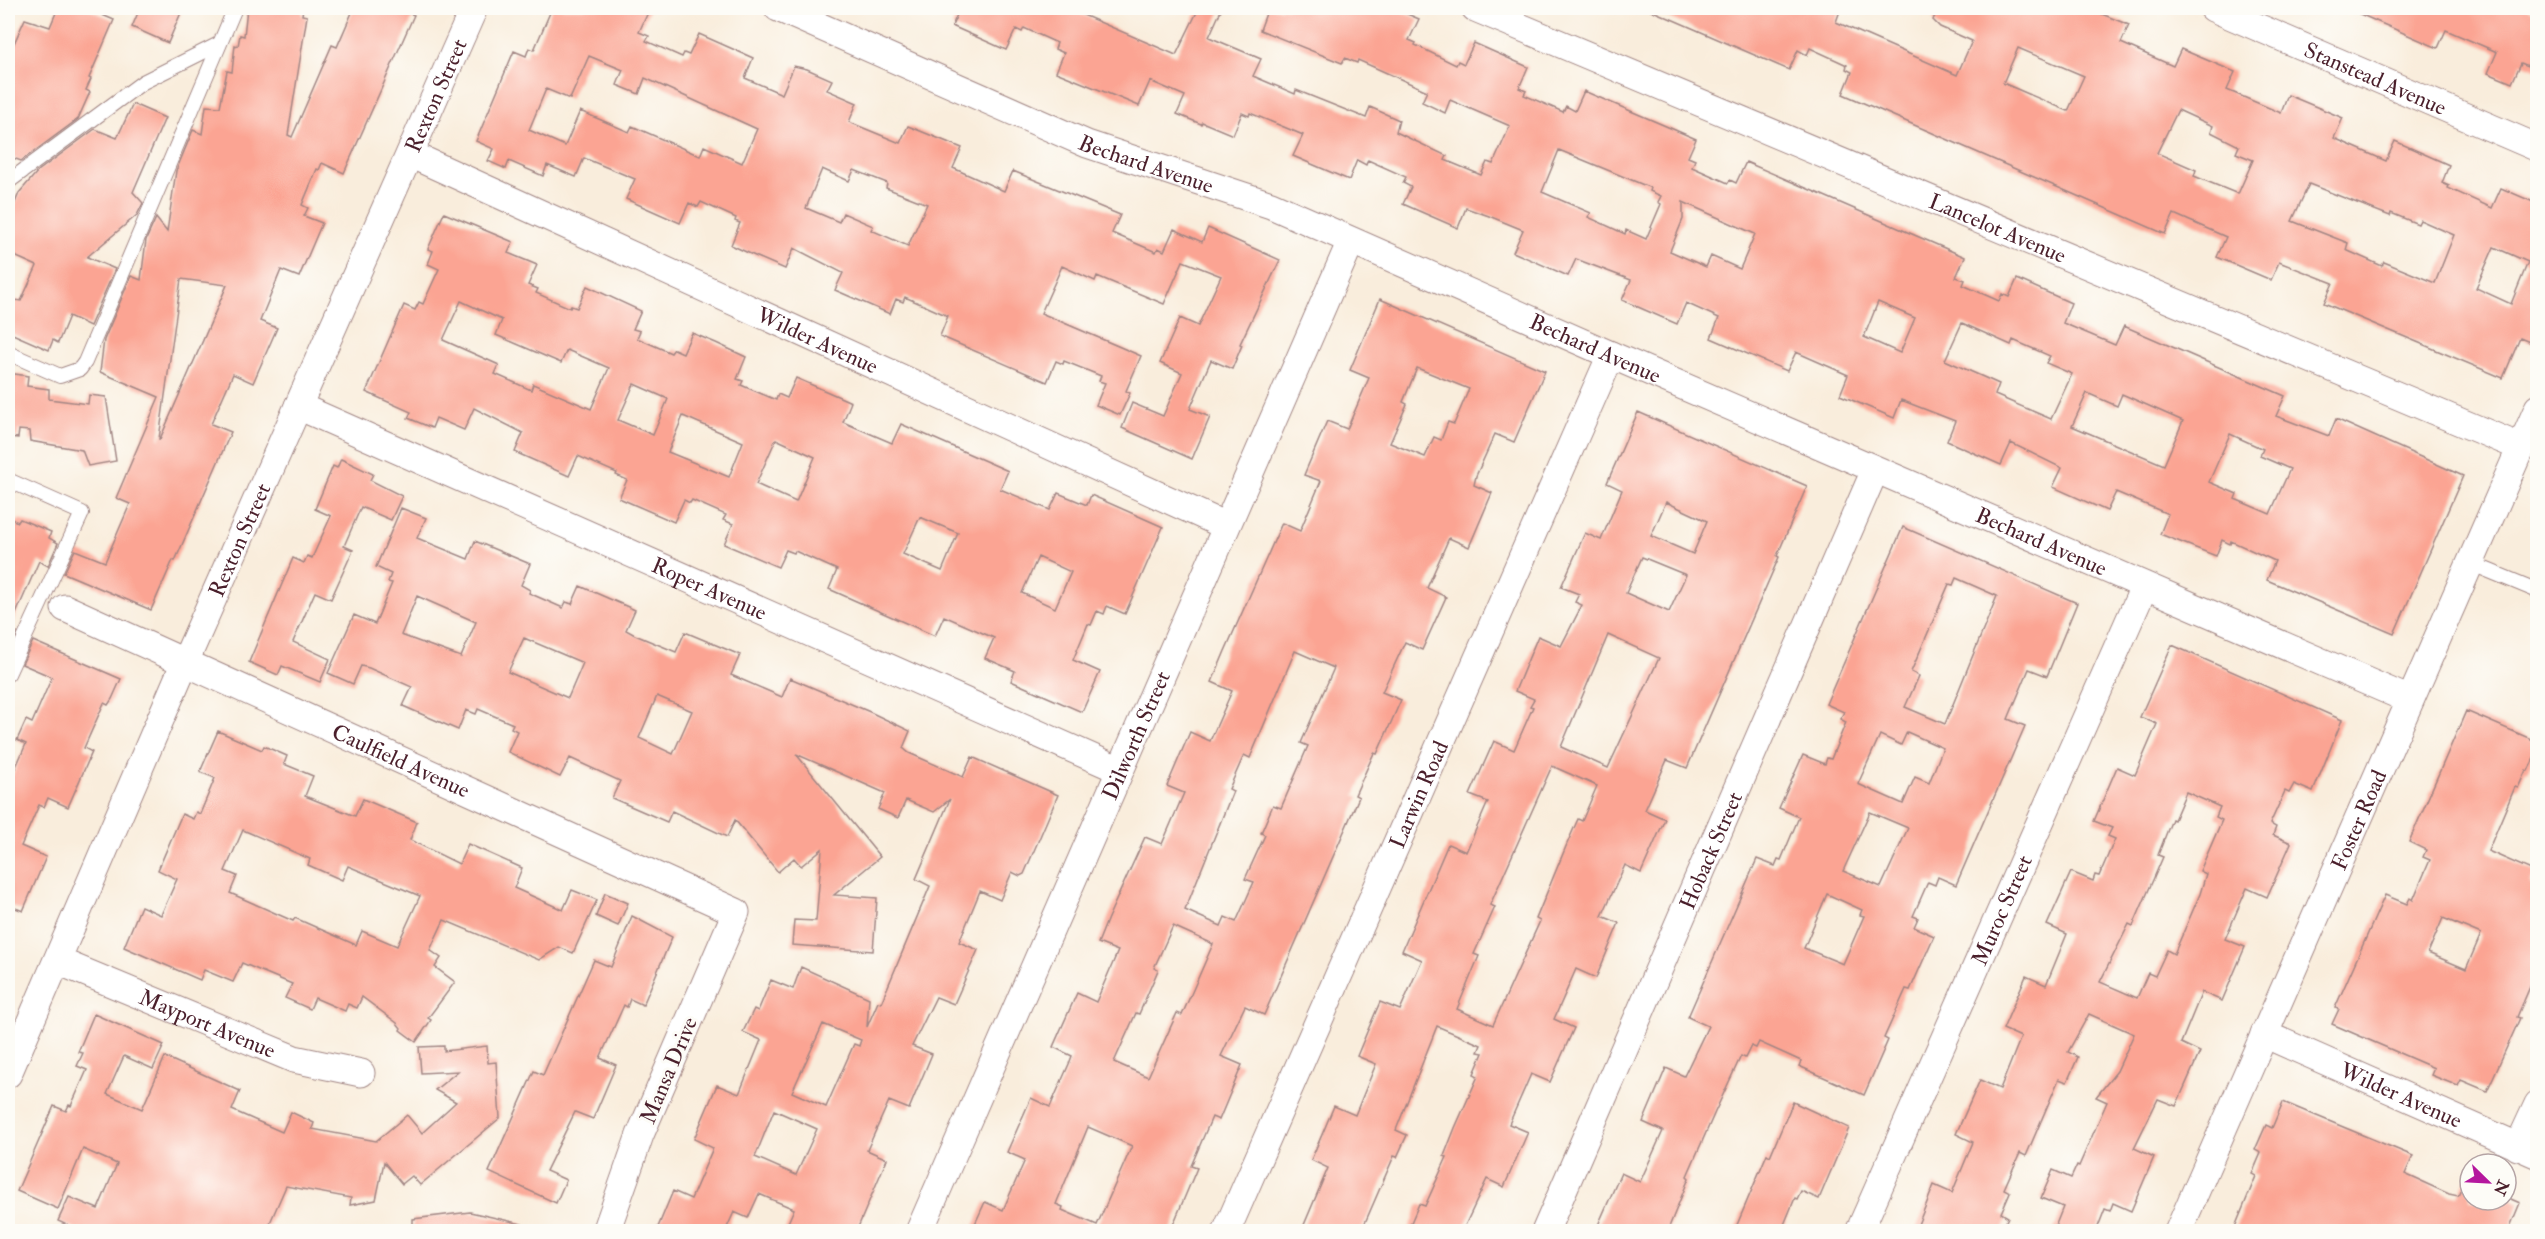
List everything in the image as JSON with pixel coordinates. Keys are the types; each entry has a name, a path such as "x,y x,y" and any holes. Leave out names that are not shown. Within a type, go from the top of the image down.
{"street":[{"name":"Rexton Street","path":"8,1074 185,662 474,8"},
{"name":"Bechard Avenue","path":"778,8 1087,144 1270,205 2144,587 2410,700"},
{"name":"Lancelot Avenue","path":"1475,8 2520,447"},
{"name":"Stanstead Avenue","path":"2213,8 2538,148"},
{"name":"Wilder Avenue","path":"410,154 1226,526"},
{"name":"Dilworth Street","path":"919,1232 1352,241"},
{"name":"Larwin Road","path":"1226,1232 1611,355"},
{"name":"Roper Avenue","path":"298,406 1120,770"},
{"name":"Foster Road","path":"2178,1232 2538,408"},
{"name":"Hoback Street","path":"1545,1232 1875,470"},
{"name":"Muroc Street","path":"1859,1232 2144,587"},
{"name":"Caulfield Avenue","path":"65,608 736,912"},
{"name":"Mansa Drive","path":"606,1232 640,1135 736,912"},
{"name":"Mayport Avenue","path":"58,961 294,1059 361,1073"},
{"name":"Wilder Avenue","path":"2264,1034 2528,1151"},
{"path":"2528,1151 2538,1104"}],"lane":[{"path":"8,353 60,376 80,369 85,362 235,8"},
{"path":"8,183 143,82 219,44"},
{"path":"8,480 82,513 8,674"},
{"path":"2470,563 2538,591"}],"building":[{"path":"58,8 86,8 114,20 89,78 91,79 86,90 90,92 78,119 21,161 8,156 8,57 25,19 50,27"},
{"path":"140,8 183,8 168,43 132,27"},
{"path":"247,8 303,8 302,15 307,16 288,135 292,137 332,45 337,47 354,8 397,8 414,15 344,173 322,163 319,170 317,169 302,205 308,208 304,216 322,223 299,277 281,270 260,321 277,328 253,383 233,374 211,424 231,432 175,561 173,560 151,610 64,573 75,550 105,562 130,504 116,498 159,397 100,372 104,340 131,276 141,280 146,240 156,218 167,232 176,171 193,130 202,134 206,106 220,107 227,71 232,72 235,45 238,46 240,35 244,36","holes":["181,279 227,285 160,439 159,439"]},
{"path":"552,8 650,8 639,32 649,36 646,41 682,57 684,53 689,55 699,34 753,58 745,78 782,94 794,66 807,69 832,80 827,90 857,103 849,122 900,143 908,126 962,148 953,168 1004,191 1013,171 1096,205 1120,215 1112,233 1156,252 1158,248 1164,251 1174,229 1202,242 1208,228 1280,260 1240,344 1242,345 1232,369 1211,360 1190,409 1210,417 1192,459 1122,428 1132,403 1163,416 1182,373 1160,363 1180,318 1198,326 1221,276 1183,261 1164,304 1097,276 1095,281 1062,266 1041,313 1141,356 1126,391 1130,393 1120,415 1096,405 1105,383 1099,381 1101,376 1064,361 1063,364 1056,361 1047,382 940,336 948,316 905,297 903,302 896,299 890,314 835,290 843,273 794,248 785,269 755,256 731,245 740,223 735,221 736,218 701,202 698,207 689,203 680,223 626,199 635,179 584,158 576,177 547,165 543,176 509,161 506,169 488,161 494,149 476,141 514,51 526,56 529,48 534,50","holes":["589,56 623,70 617,85 639,94 645,78 757,129 742,163 704,146 700,156 632,126 629,132 580,111 565,146 529,130 546,89 570,99","822,169 849,181 854,170 887,183 886,188 927,204 908,246 871,230 873,226 843,213 839,222 806,208"]},
{"path":"960,8 1067,8 1176,55 1199,8 1222,8 1209,37 1261,59 1253,76 1295,94 1296,90 1366,118 1370,107 1399,120 1396,132 1447,156 1445,160 1481,175 1487,162 1493,164 1510,126 1450,100 1445,113 1422,102 1427,91 1358,60 1357,63 1345,58 1342,63 1260,30 1268,8 1393,8 1419,19 1409,40 1456,65 1458,61 1464,64 1474,43 1528,67 1519,88 1526,91 1524,95 1563,112 1566,106 1575,111 1584,91 1696,139 1688,157 1695,160 1692,167 1728,183 1730,180 1736,183 1746,162 1965,257 1956,277 1965,280 1963,285 1999,301 2002,294 2009,297 2017,279 2071,303 2063,323 2115,345 2124,326 2285,396 2276,416 2329,436 2336,419 2463,476 2394,634 2267,580 2275,561 2231,541 2230,544 2222,540 2216,556 2160,534 2168,514 2116,492 2107,511 2053,487 2062,468 2011,443 2001,465 1947,441 1955,421 1901,400 1894,418 1840,395 1848,375 1796,352 1787,371 1711,338 1719,318 1686,303 1677,324 1622,300 1631,280 1576,259 1568,276 1513,252 1523,230 1466,208 1458,228 1403,204 1411,187 1403,183 1406,177 1368,160 1366,165 1357,160 1349,180 1293,156 1303,135 1250,113 1249,116 1242,113 1233,135 1177,114 1185,96 1150,81 1139,106 1056,72 1064,53 1055,49 1057,43 1024,28 1022,32 1016,29 1006,50 952,26","holes":["1559,150 1651,188 1650,191 1661,196 1658,202 1661,204 1646,239 1626,230 1625,234 1588,217 1591,213 1542,192","1683,202 1755,234 1740,269 1711,256 1706,267 1670,251 1683,219","1878,302 1915,318 1900,353 1864,337","1962,323 2011,345 2013,340 2050,356 2046,363 2072,374 2051,419 1995,395 1999,384 1945,360","2087,393 2117,406 2122,394 2183,421 2164,465 2072,426","2230,434 2263,449 2260,456 2290,469 2270,514 2235,499 2237,494 2209,482"]},
{"path":"1646,8 1841,8 1836,22 1957,75 1972,41 1940,27 1933,20 1938,8 2087,8 2129,25 2121,43 2173,66 2181,49 2235,72 2227,90 2281,113 2288,95 2343,118 2334,138 2386,161 2395,141 2449,165 2442,183 2492,208 2501,188 2538,204 2538,330 2532,343 2520,338 2503,378 2324,303 2333,283 2279,262 2271,280 2217,257 2226,237 2174,214 2165,234 1843,94 1852,72 1846,69 1847,65 1810,48 1807,55 1798,50 1789,70","holes":["2018,48 2084,76 2068,111 2003,83","2178,110 2213,126 2211,132 2239,146 2236,153 2253,160 2238,194 2194,176 2196,170 2157,153","2309,184 2390,216 2391,213 2418,224 2420,220 2454,235 2435,283 2384,262 2382,266 2346,250 2348,243 2292,221","2494,247 2528,262 2511,304 2476,288"]},
{"path":"2346,8 2523,8 2538,14 2538,70 2521,63 2512,83 2488,73 2497,52 2446,30 2438,48"},
{"path":"133,104 165,118 133,192 143,203 137,215 87,257 115,269 90,326 69,316 58,343 53,340 49,350 8,332 8,319 15,300 21,301 37,266 8,253 8,220 19,193 38,171 95,129 117,138"},
{"path":"444,213 513,242 508,253 537,265 528,285 538,289 536,293 570,308 571,306 577,308 587,286 641,311 633,329 640,331 637,338 671,353 674,349 683,353 692,333 746,357 737,379 743,381 741,385 776,400 778,394 787,398 796,378 851,402 843,422 892,443 901,424 1008,471 1000,489 1050,510 1058,493 1087,505 1091,495 1163,527 1125,614 1107,606 1104,614 1097,611 1091,625 1088,624 1073,660 1100,672 1082,712 1011,681 1015,671 985,658 994,638 944,616 935,636 829,589 837,570 795,551 794,553 786,550 778,567 724,544 733,524 723,520 726,515 692,500 690,503 684,500 674,522 619,498 627,480 616,475 617,473 578,456 569,476 515,452 523,433 474,408 464,430 436,418 432,428 408,418 411,412 366,392 404,305 415,310 419,302 423,304 439,269 428,264 433,251 428,249","holes":["461,301 502,320 496,335 561,363 567,350 609,368 591,409 533,384 531,390 495,374 499,365 443,340","634,384 668,399 653,435 618,420","683,416 743,442 729,477 668,452","776,439 815,457 796,502 756,484","920,517 958,533 942,571 903,554","1038,557 1071,572 1055,608 1022,593"]},
{"path":"1380,299 1545,371 1514,442 1495,434 1476,476 1474,485 1492,493 1469,547 1449,538 1427,588 1446,597 1422,650 1405,642 1382,692 1401,700 1377,754 1374,753 1355,795 1359,797 1264,1015 1245,1006 1221,1056 1242,1065 1219,1120 1212,1117 1191,1166 1197,1168 1170,1232 988,1232 974,1226 985,1202 1003,1210 1025,1160 1007,1152 1031,1098 1050,1107 1069,1064 1072,1056 1053,1047 1077,993 1096,1002 1118,951 1098,943 1108,918 1145,837 1162,844 1184,793 1167,786 1190,732 1210,741 1232,691 1212,682 1282,523 1300,531 1321,481 1304,475 1327,421 1347,429 1369,378 1350,370","holes":["1417,368 1469,389 1454,424 1448,422 1441,440 1434,437 1425,457 1390,443 1407,404 1403,402","1295,651 1334,668 1301,743 1308,746 1281,808 1273,805 1261,833 1265,835 1245,879 1254,882 1236,922 1225,917 1221,926 1185,910 1233,791 1229,789 1244,755 1250,758","1173,926 1213,944 1182,1015 1177,1013 1148,1077 1114,1062 1136,1013 1139,1014 1158,970 1154,968","1088,1127 1132,1146 1097,1225 1062,1210 1063,1207 1056,1204"]},
{"path":"8,373 28,376 27,386 49,389 49,399 88,404 89,395 106,397 116,461 88,466 82,450 30,441 29,431 19,430 18,438 8,437"},
{"path":"1638,412 1807,486 1777,556 1779,557 1687,768 1667,760 1645,810 1665,819 1641,873 1625,865 1602,916 1619,923 1596,978 1576,969 1554,1019 1574,1028 1550,1082 1531,1074 1509,1124 1528,1132 1504,1187 1487,1179 1462,1232 1407,1232 1419,1204 1425,1206 1447,1157 1444,1156 1478,1076 1474,1074 1483,1053 1478,1052 1481,1045 1437,1026 1396,1130 1407,1135 1397,1157 1394,1156 1361,1232 1301,1232 1328,1168 1311,1160 1334,1106 1355,1115 1376,1064 1357,1056 1380,1002 1400,1010 1422,960 1402,951 1448,844 1466,852 1488,802 1470,795 1494,741 1514,750 1533,707 1530,706 1534,699 1515,691 1538,636 1561,646 1582,605 1575,602 1579,594 1561,587 1585,533 1601,540 1622,490 1607,483","holes":["1666,502 1707,521 1693,554 1651,536","1642,557 1686,575 1669,612 1626,593","1608,635 1659,658 1608,768 1561,747","1552,766 1597,786 1582,821 1578,819 1567,844 1536,919 1540,921 1493,1025 1457,1009 1479,956 1474,954 1495,907 1490,905"]},
{"path":"341,459 373,474 370,480 402,496 391,520 361,507 344,546 353,550 331,599 315,592 293,642 330,659 320,682 282,666 278,675 249,662 293,558 304,563 307,556 312,558 331,516 315,509 333,466 337,468"},
{"path":"401,508 426,518 417,538 468,559 475,541 530,564 521,585 530,590 529,593 563,608 566,602 572,604 580,586 635,610 626,630 635,635 676,652 685,632 740,655 731,675 782,697 790,678 870,712 910,731 903,748 909,753 963,777 972,757 1058,795 1024,874 1020,876 1012,872 1000,900 980,891 959,942 978,950 954,1004 936,997 912,1046 932,1054 909,1109 889,1101 867,1150 887,1159 856,1232 784,1232 794,1209 759,1194 748,1218 734,1212 725,1232 656,1232 673,1191 691,1199 713,1148 694,1139 717,1085 739,1094 761,1040 743,1032 754,1009 758,1011 771,980 793,989 801,967 869,998 867,1027 878,1002 881,1003 930,886 916,879 950,799 934,812 906,800 898,818 878,809 885,793 796,754 880,857 834,895 877,898 873,951 792,945 794,920 816,921 822,849 801,866 794,858 778,872 735,820 727,837 672,811 667,822 612,798 620,781 570,758 560,777 508,752 517,731 511,728 513,724 478,709 476,714 466,710 458,730 403,706 412,687 369,668 361,666 353,684 328,673 354,615 375,624 392,583 388,582 391,574 376,567","holes":["417,596 476,622 461,657 401,635","524,638 583,663 568,698 508,672","657,696 692,711 673,754 639,738","823,1024 861,1040 859,1046 854,1044 826,1107 792,1092","774,1110 817,1129 796,1175 755,1157"]},
{"path":"8,518 18,522 20,519 51,532 49,538 58,543 48,566 39,561 9,630 17,633 8,654"},
{"path":"1903,527 2077,603 2047,676 2029,669 2008,719 2025,726 1956,885 1938,877 1935,885 1928,882 1913,916 1918,918 1914,927 1934,936 1910,990 1906,989 1884,1038 1888,1040 1864,1095 1799,1066 1801,1061 1759,1042 1756,1048 1751,1046 1745,1058 1741,1056 1715,1112 1687,1176 1689,1178 1667,1232 1595,1232 1621,1173 1640,1182 1663,1131 1643,1122 1666,1068 1684,1076 1708,1026 1688,1017 1757,859 1775,866 1778,859 1781,860 1799,817 1779,808 1803,755 1825,764 1827,758 1831,759 1846,722 1840,719 1844,712 1826,704","holes":["1956,578 1997,596 1945,724 1905,707 1919,676 1911,672 1949,584 1953,585","1907,732 1943,748 1929,783 1915,777 1903,804 1858,784 1880,735 1901,745","1870,812 1908,828 1881,887 1843,871","1827,894 1862,910 1860,915 1864,916 1843,964 1804,948"]},
{"path":"33,641 121,679 108,705 104,703 84,748 92,752 68,807 48,798 44,807 39,805 21,846 46,857 23,911 8,905 8,785 26,744 17,740 26,720 32,723 52,677 22,664"},
{"path":"2172,645 2342,720 2313,792 2294,784 2289,793 2285,791 2270,824 2276,827 2273,835 2291,843 2267,897 2247,888 2225,939 2245,947 2222,1001 2202,992 2181,1043 2200,1052 2176,1106 2158,1099 2134,1148 2154,1157 2131,1211 2113,1203 2110,1211 2105,1209 2096,1232 2053,1232 2063,1207 2041,1198 2053,1170 2071,1178 2077,1165 2079,1166 2107,1102 2096,1097 2117,1071 2134,1034 2089,1014 2068,1052 2078,1057 2067,1082 2059,1079 2026,1156 2020,1153 2004,1189 2010,1192 2001,1213 2008,1217 2001,1232 1915,1232 1934,1185 1952,1193 1973,1142 1956,1134 1980,1080 2000,1089 2021,1037 2003,1029 2026,976 2046,985 2067,934 2047,925 2071,872 2093,881 2095,875 2099,876 2115,839 2108,836 2112,828 2094,821 2117,767 2135,775 2157,724 2140,717","holes":["2186,792 2220,807 2216,817 2222,820 2200,871 2206,874 2200,894 2174,954 2167,950 2155,976 2148,973 2137,998 2100,982 2129,924 2133,926 2163,857 2158,855 2172,819 2174,820"]},
{"path":"2466,711 2538,742 2538,750 2518,788 2515,787 2488,851 2536,872 2530,884 2538,887 2538,968 2517,1017 2520,1018 2487,1091 2461,1080 2458,1086 2431,1075 2434,1068 2332,1024 2339,1009 2335,1008 2385,895 2407,904 2410,898 2413,900 2430,860 2423,857 2426,850 2409,842","holes":["2443,918 2481,934 2466,969 2428,953"]},
{"path":"218,731 262,750 264,746 287,756 284,764 313,776 305,796 355,816 363,799 417,822 410,840 459,864 468,844 522,868 514,888 563,910 572,890 597,900 573,953 559,947 539,960 444,920 430,950 441,958 435,967 455,982 428,1018 431,1020 416,1042 400,1030 397,1023 362,997 357,1008 348,1004 345,1011 315,998 310,1009 285,998 292,984 242,963 233,982 204,970 200,980 124,947 141,906 161,915 177,879 158,870 182,814 193,819 196,812 200,814 215,778 200,772","holes":["243,830 310,859 308,865 342,880 348,866 420,896 397,946 362,931 356,945 295,918 293,921 230,893 237,876 225,871"]},
{"path":"605,893 628,903 618,926 596,916"},
{"path":"632,916 672,937 643,1005 630,999 627,1007 624,1005 600,1058 616,1065 593,1119 575,1112 546,1171 566,1180 556,1203 489,1172 534,1071 543,1075 594,960 611,967"},
{"path":"94,1014 164,1045 153,1069 124,1056 107,1094 142,1109 165,1057 240,1091 232,1110 282,1132 291,1112 314,1123 312,1129 376,1141 407,1115 422,1133 456,1102 435,1090 458,1071 421,1073 419,1047 444,1046 444,1051 487,1046 488,1063 496,1062 500,1118 420,1185 412,1176 402,1184 384,1162 376,1200 350,1205 351,1198 286,1186 266,1232 82,1232 58,1221 69,1197 98,1209 117,1164 83,1149 58,1209 17,1191 54,1106 66,1111 69,1105 71,1106 87,1070 77,1066 83,1053 78,1052"},
{"path":"1793,1102 1849,1128 1819,1199 1801,1191 1797,1199 1795,1198 1781,1232 1734,1232 1767,1154 1770,1156"},
{"path":"2283,1102 2413,1156 2405,1174 2458,1196 2458,1212 2516,1212 2508,1232 2233,1232 2256,1176 2252,1174 2261,1153 2255,1150 2266,1125 2272,1128"},
{"path":"470,1212 522,1224 521,1232 413,1232 413,1219"}]}
